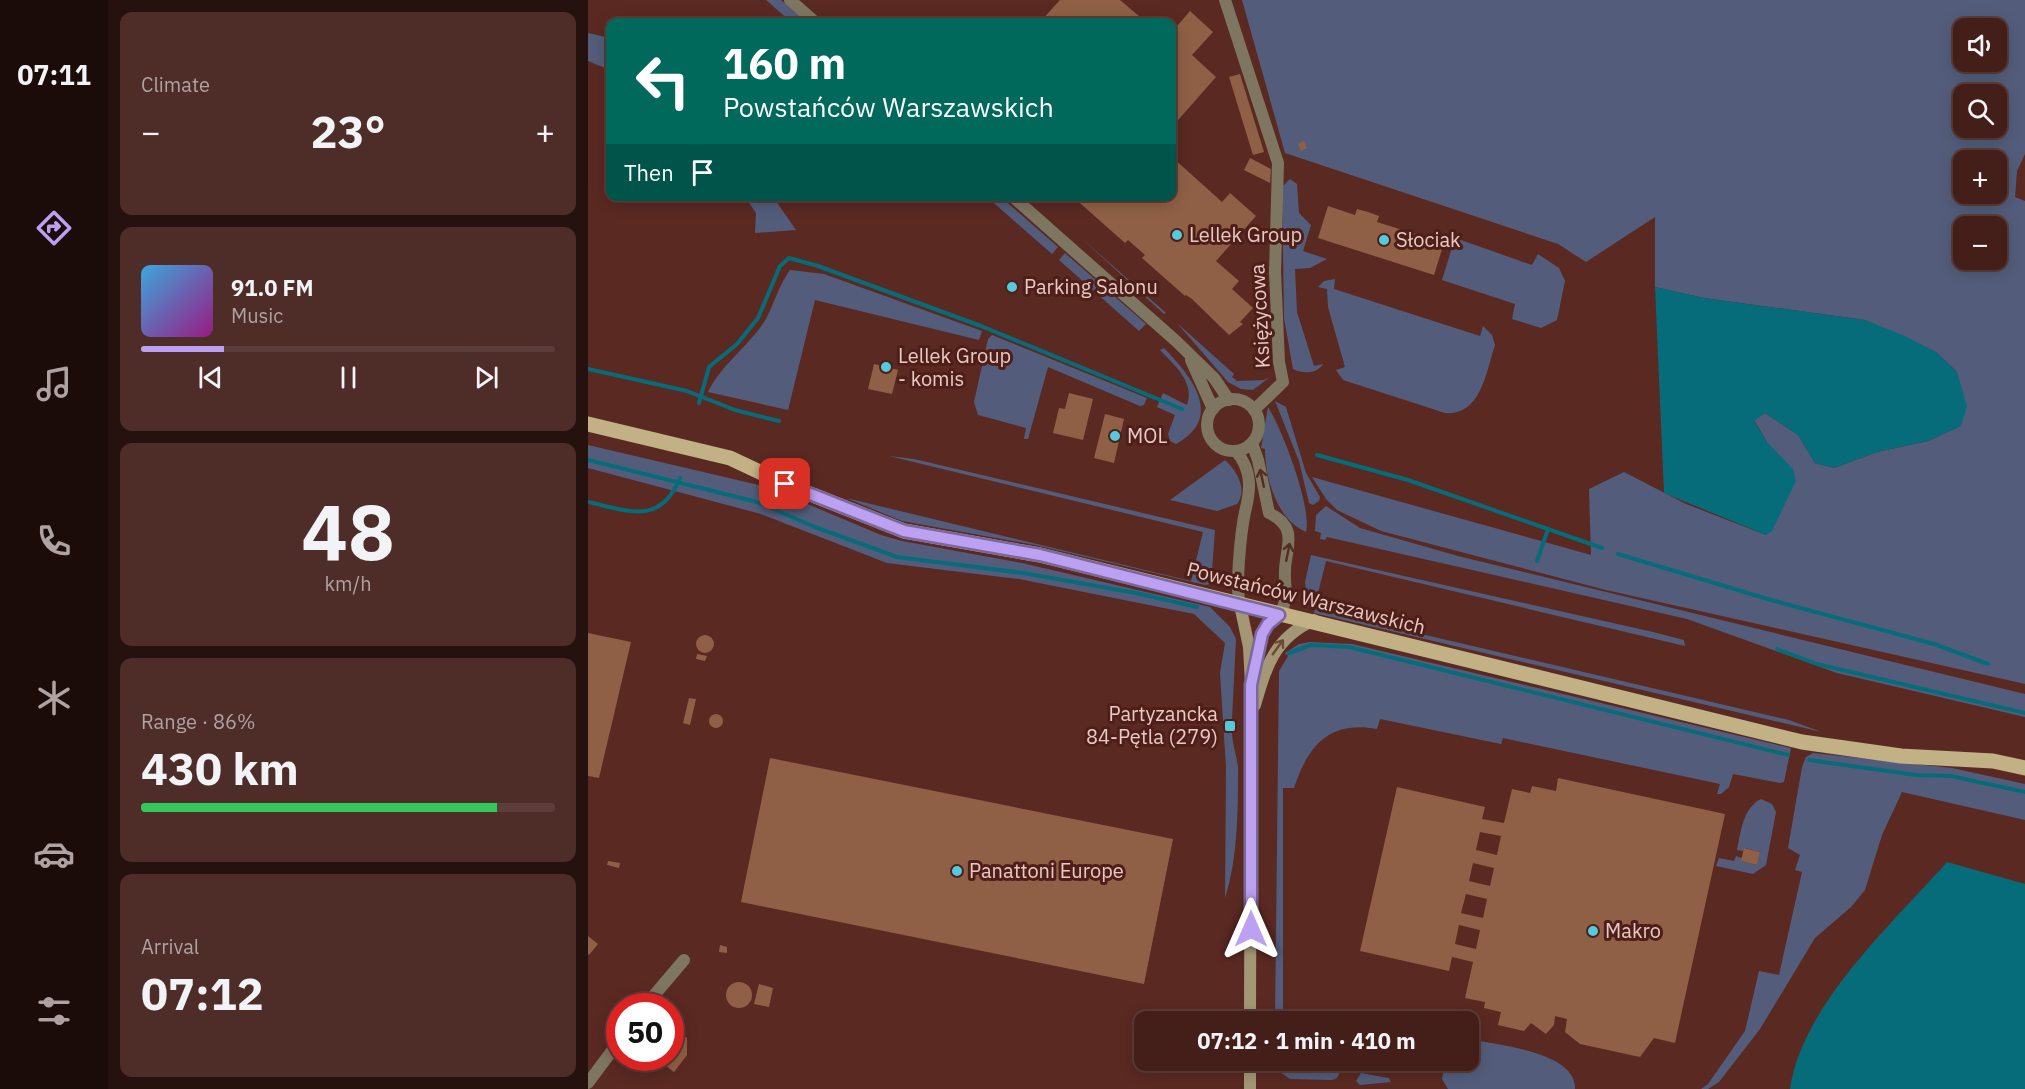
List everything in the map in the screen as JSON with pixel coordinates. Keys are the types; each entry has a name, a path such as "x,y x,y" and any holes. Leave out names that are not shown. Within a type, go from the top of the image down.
{"main road":[{"name":"Powstańców Warszawskich","path":"588,424 730,458 785,484 904,531 1040,555 1240,605 1274,619 1314,621 1802,742 1901,756 1994,761 2025,768"},
{"path":"1240,605 1248,639 1251,685 1250,1011"},
{"path":"1251,685 1262,634 1274,619"},
{"path":"1251,721 1266,670 1278,645 1314,621"},
{"path":"1250,1071 1250,1089"}],"street":[{"path":"790,0 810,18"},
{"name":"Księżycowa","path":"1225,0 1278,163 1275,272 1279,362 1283,382 1254,410"},
{"path":"1018,201 1214,378 1229,400"},
{"path":"1188,354 1213,409 1208,428 1212,440 1223,449 1236,451 1251,443 1259,424 1254,410 1243,402 1229,400 1213,409"},
{"path":"1251,443 1258,460 1269,513 1281,522 1290,538 1285,572 1287,593 1274,619"},
{"path":"1236,451 1244,461 1250,484 1237,584 1240,605"},
{"path":"656,993 684,960"},
{"path":"588,1083 606,1059"}],"shaded area":[{"path":"766,0 781,0 801,18 786,18"},
{"path":"1242,0 2025,0 2025,154 2017,171 2015,197 2025,201 2025,684 1606,590 1381,531 1337,510 1326,499 1312,477 1591,555 1589,489 1624,472 1686,504 1766,535 1767,442 1754,420 1765,413 1798,435 1815,463 1834,468 1877,452 1928,441 1961,426 1957,372 1936,352 1865,320 1704,298 1655,287 1655,217 1586,262 1558,244 1285,153"},
{"path":"588,33 606,37 606,68 588,61"},
{"path":"1290,179 1297,184 1299,213 1311,225 1303,251 1327,259 1310,268 1295,269 1297,312 1314,366 1323,364 1317,370 1310,372 1293,369 1284,318 1282,187"},
{"path":"748,201 776,201 796,230 755,233 756,213"},
{"path":"992,201 1006,201 1058,247 1052,254"},
{"path":"1078,235 1166,313 1164,314"},
{"path":"1455,238 1532,265 1538,254 1559,268 1565,281 1557,320 1541,328 1512,319 1515,304 1442,280"},
{"path":"1065,253 1146,324 1139,331 1059,260"},
{"path":"790,270 824,274 982,331 979,340 815,300 788,410 708,392 721,372 767,317"},
{"path":"1335,279 1334,289 1480,336 1483,326 1492,335 1495,345 1485,379 1474,400 1457,412 1445,413 1343,380 1336,370 1345,367 1328,307 1327,289 1318,287 1324,281"},
{"path":"1655,287 1704,298 1865,320 1905,336 1936,352 1957,372 1967,406 1961,426 1928,441 1877,452 1834,468 1815,463 1798,435 1765,413 1754,421 1767,442 1793,469 1796,481 1772,531 1766,535 1664,493"},
{"path":"1177,323 1234,374 1232,377 1237,381 1264,380 1270,377 1253,390 1241,389 1228,382"},
{"path":"992,335 1147,398 1144,405 1140,406 1048,367 1028,439 1024,439 1026,428 978,415 974,402 988,339"},
{"path":"1164,348 1192,383 1201,409 1199,421 1191,433 1176,444 1170,441 1168,434 1175,415 1157,407 1163,393 1187,405 1188,389 1177,368 1160,350"},
{"path":"1275,401 1286,407 1306,473 1320,497 1319,501 1313,505 1309,503 1299,461"},
{"path":"1268,407 1281,432 1300,487 1307,520 1306,532 1287,518 1270,485 1265,449 1261,448"},
{"path":"588,445 767,487 881,535 902,541 1022,563 1210,607 1230,627 1236,639 1232,719 1228,719 1228,731 1232,732 1238,768 1237,817 1233,867 1225,898 1226,767 1220,673 1225,643 1194,614 1019,579 887,563 761,514 588,468"},
{"path":"889,456 914,459 1215,530 1211,584 1205,585 1035,545 902,521 846,498 1191,581 1203,532"},
{"path":"1225,460 1240,481 1241,493 1237,504 1217,511 1170,500"},
{"path":"1326,506 1360,528 1458,556 2025,694 2025,717 1837,673 1687,619 1327,537 1325,540 1320,539 1321,533 1315,531 1316,515"},
{"path":"1311,555 1653,632 1684,640 1685,646 1326,561 1314,609 1308,608 1305,582"},
{"path":"1315,609 1789,720 1822,732 1314,613"},
{"path":"1310,642 1352,644 1791,748 1784,782 1733,774 1729,787 1721,794 1717,794 1720,784 1503,738 1501,744 1380,719 1377,729 1346,728 1334,732 1323,739 1306,759 1294,788 1283,788 1283,1011 1275,1011 1279,671 1288,656 1285,653 1299,644"},
{"path":"1813,753 1952,768 2025,784 2025,820 1902,792 1882,835 1865,890 1851,907 1815,938 1760,1029 1719,1082 1708,1089 1701,1089 1708,1084 1745,1031 1759,971 1779,975 1802,872 1795,870 1800,855 1788,848 1802,767 1806,757"},
{"path":"1761,799 1772,804 1776,812 1766,865 1753,874 1716,866 1719,858 1734,861 1736,856 1742,858 1742,861 1757,865 1760,852 1745,848 1743,851 1737,850 1747,814 1750,808"},
{"path":"1947,862 2025,884 2025,1089 1790,1089 1798,1058 1812,1027 1830,997 1876,939"},
{"path":"1479,1041 1533,1052 1550,1059 1563,1066 1572,1076 1575,1089 1448,1089 1442,1079 1444,1071 1479,1071"},
{"path":"1278,1071 1340,1072 1337,1078 1332,1080 1290,1079"},
{"path":"1361,1073 1389,1078 1391,1082 1360,1085 1356,1081"}],"building":[{"path":"1060,0 1120,0 1141,18 1044,18"},
{"path":"1190,11 1213,32 1192,55 1216,77 1176,122 1176,27"},
{"path":"1240,74 1264,152 1253,155 1229,77"},
{"path":"1304,141 1307,148 1301,151 1298,144"},
{"path":"1250,158 1271,169 1270,183 1244,170"},
{"name":"Lellek Group","path":"1176,161 1222,202 1230,193 1256,216 1216,261 1239,281 1232,289 1253,308 1240,322 1243,324 1229,335 1192,299 1185,296 1142,258 1145,255 1128,240 1125,243 1078,201 1176,201"},
{"path":"1328,206 1355,215 1357,209 1368,212 1379,216 1377,222 1444,243 1434,275 1318,238"},
{"path":"874,364 898,370 892,394 868,389"},
{"path":"1069,393 1093,399 1083,440 1053,433 1059,408 1065,409"},
{"path":"1105,414 1124,419 1114,463 1094,458"},
{"path":"588,633 631,642 599,778 588,776"},
{"path":"705,635 711,638 714,644 711,650 705,653 699,650 696,644 699,638"},
{"path":"697,654 707,656 705,661 696,659"},
{"path":"689,698 696,699 690,725 683,723"},
{"path":"713,714 719,714 723,721 719,728 713,728 709,724 709,718"},
{"name":"Panattoni Europe","path":"770,758 1173,839 1144,984 741,902"},
{"name":"Makro","path":"1558,778 1725,814 1675,1043 1654,1038 1640,1057 1580,1044 1565,1032 1567,1019 1555,1016 1554,1025 1546,1034 1531,1023 1524,1031 1498,1025 1501,1012 1484,1008 1485,1002 1465,998 1473,962 1452,957 1449,971 1360,951 1397,787 1485,807 1482,819 1504,823 1512,789 1530,793 1532,786 1556,791","holes":["1480,832 1501,836 1497,855 1476,850","1473,863 1494,868 1490,886 1469,881","1466,894 1487,899 1483,918 1461,913","1459,925 1480,930 1476,949 1455,944"]},
{"path":"1744,848 1760,852 1757,865 1741,861"},
{"path":"608,861 620,863 619,868 607,865"},
{"path":"588,936 598,944 589,955 588,954"},
{"path":"720,945 727,947 727,953 719,952"},
{"path":"739,982 748,986 752,995 748,1004 739,1008 730,1004 726,995 730,986"},
{"path":"759,984 773,988 769,1007 754,1004"},
{"path":"684,1036 687,1038 687,1055 684,1059"}],"waterway":[{"path":"699,403 709,367 737,344 758,318 780,266 789,258 818,266 981,326 1182,409"},
{"path":"588,369 687,391 735,410 779,421"},
{"path":"1317,455 1408,480 1602,548"},
{"path":"588,460 757,502 815,527 897,557 1023,573 1136,593 1197,607"},
{"path":"588,502 630,511 653,509 663,503 672,493 680,478"},
{"path":"1537,561 1548,529"},
{"path":"1618,554 1771,600 1934,644 1988,664"},
{"path":"1289,653 1311,645 1349,647 1788,755"},
{"path":"1777,649 1817,664 2025,713"},
{"path":"1809,760 1916,775 1951,776 2025,792"}],"place":[{"name":"Lellek Group","path":"1177,235"},
{"name":"Słociak","path":"1384,240"},
{"name":"Parking Salonu","path":"1012,287"},
{"name":"Lellek Group - komis","path":"886,367"},
{"name":"MOL","path":"1115,436"},
{"name":"Partyzancka 84-Pętla (279)","path":"1230,726"},
{"name":"Panattoni Europe","path":"957,871"},
{"name":"Makro","path":"1593,931"}],"route":[{"path":"785,484 904,531 1040,555 1279,615 1268,624 1262,634 1257,668 1251,685 1251,929"}]}
